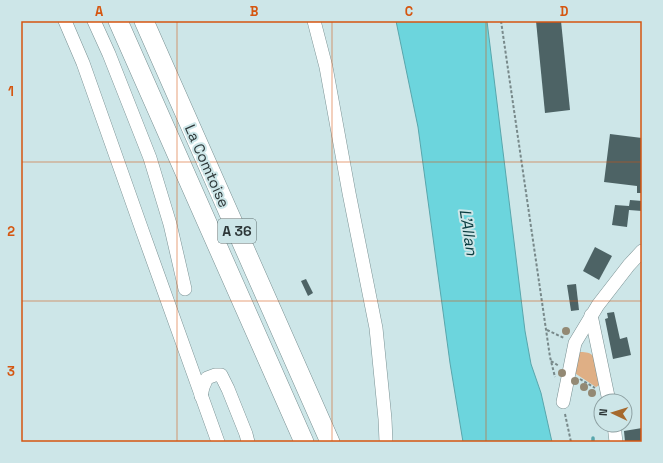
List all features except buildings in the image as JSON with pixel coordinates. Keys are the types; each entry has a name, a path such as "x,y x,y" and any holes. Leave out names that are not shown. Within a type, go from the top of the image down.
{"highway":[{"name":"La Comtoise","path":"118,21 304,442"},
{"name":"La Comtoise","path":"144,21 330,442"}],"street":[{"path":"65,21 88,78 218,442"},
{"path":"94,21 109,54 150,158 170,224 184,289"},
{"path":"314,21 326,67 376,328 386,442"},
{"path":"563,402 574,343 598,305 628,266 642,251"},
{"path":"591,315 607,393"},
{"path":"202,396 203,387 207,378 215,375 221,376 228,389 248,442"},
{"path":"385,419 390,442"}],"path":[{"path":"501,21 546,329 556,381"},
{"path":"546,329 574,343"},
{"path":"563,402 571,442"}],"shaded area":[{"path":"579,352 589,353 596,361 601,384 596,387 573,372"}],"water":[{"name":"L'Allan","path":"396,21 487,21 525,331 531,364 541,393 552,442 463,442 450,363 418,127"}]}
